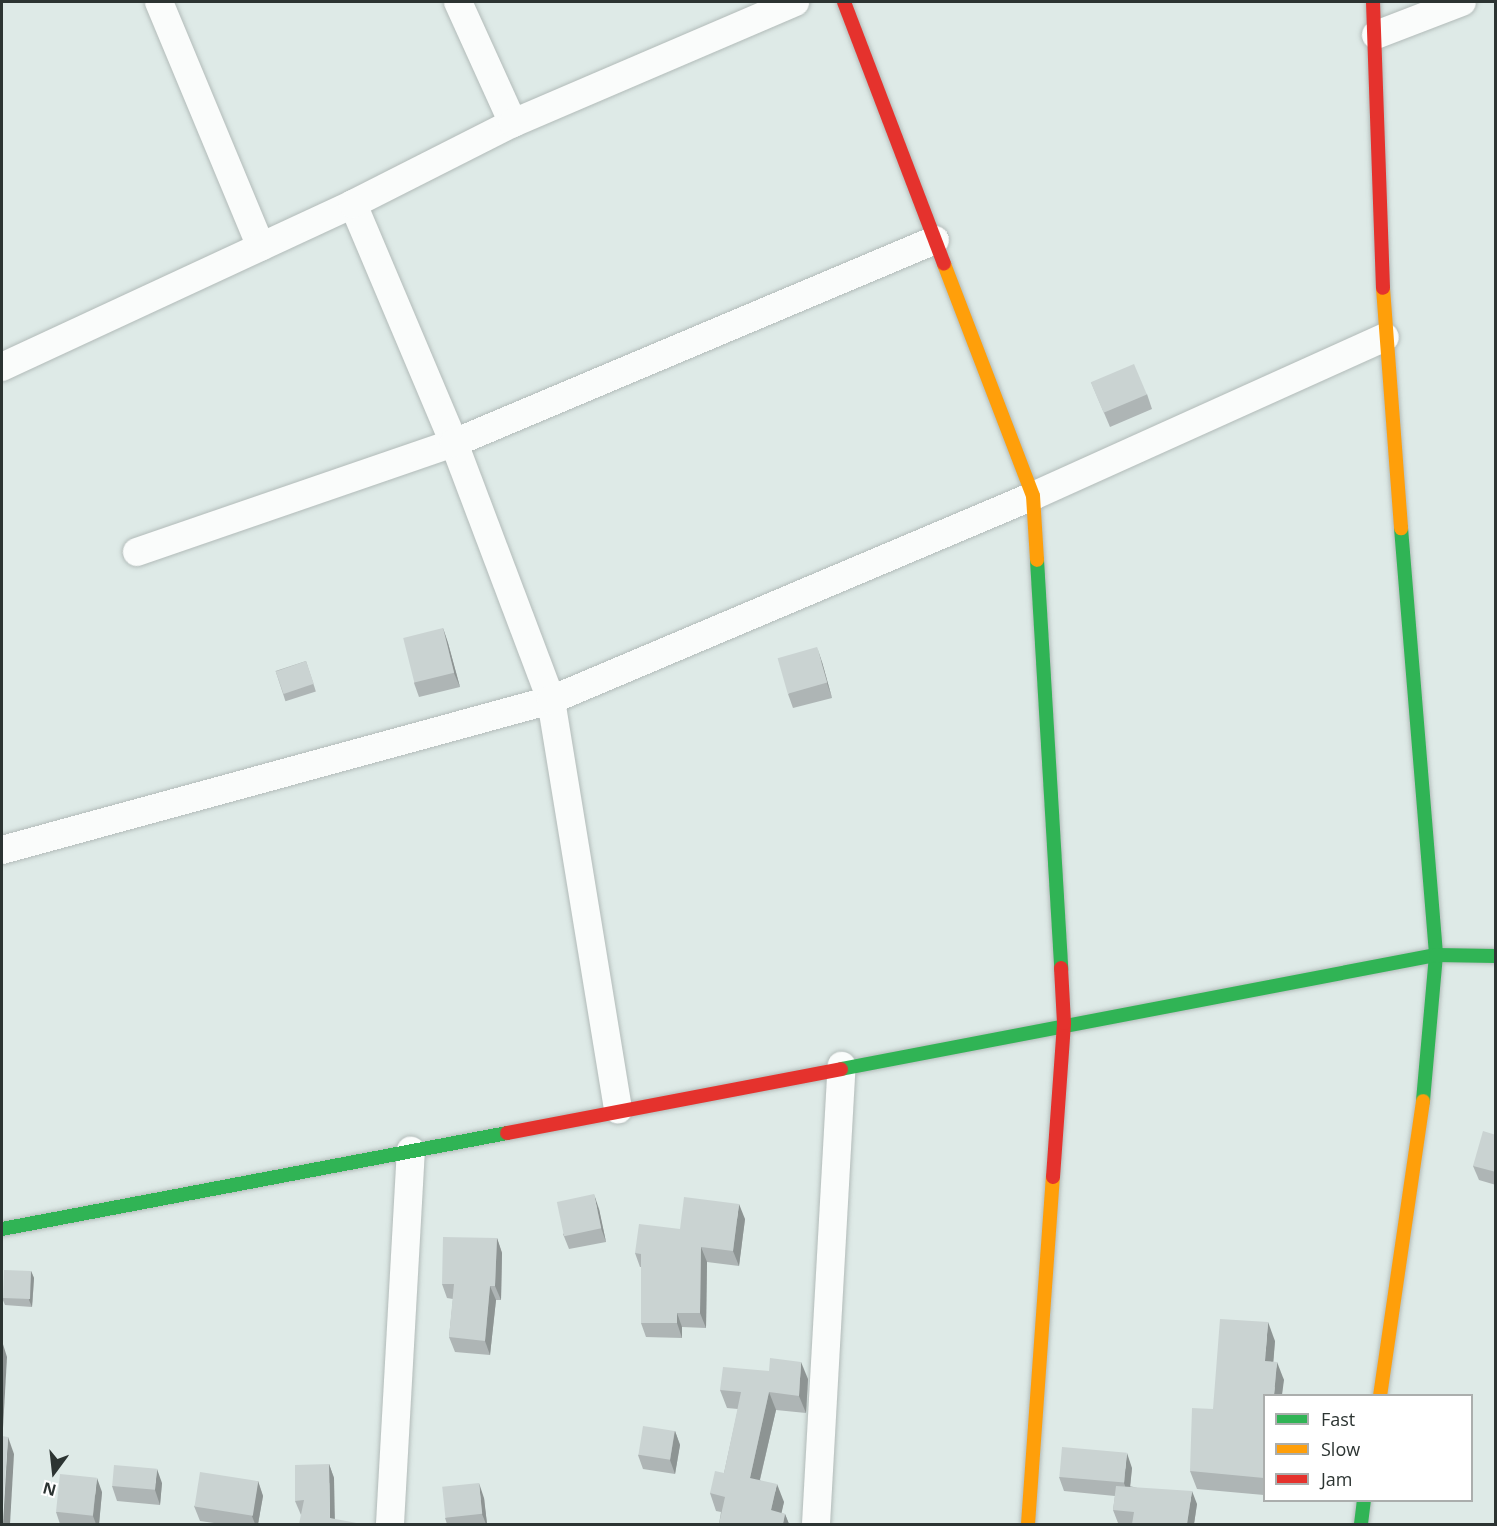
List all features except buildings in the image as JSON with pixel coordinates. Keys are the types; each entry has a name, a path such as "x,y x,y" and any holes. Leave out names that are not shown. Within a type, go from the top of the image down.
{"street":[{"path":"159,2 261,247"},
{"path":"458,2 513,123"},
{"path":"2,367 354,204 513,123 795,2"},
{"path":"844,2 1033,496 1064,1023 1028,1524"},
{"path":"1373,2 1376,35 1385,337 1436,955 1430,1056 1380,1394"},
{"path":"1376,35 1462,2"},
{"path":"354,204 454,443 551,700 618,1110"},
{"path":"137,552 454,443 935,240"},
{"path":"2,850 551,700 1033,496 1385,337"},
{"path":"2,1229 1064,1023 1436,955 1496,956"},
{"path":"816,1524 842,1066"},
{"path":"390,1524 411,1151"},
{"path":"1361,1524 1364,1502"}],"traffic: fast":[{"path":"1401,528 1436,955 1423,1101"},
{"path":"1037,560 1061,968"},
{"path":"841,1069 1436,955 1496,956"},
{"path":"2,1229 507,1133"},
{"path":"1361,1524 1364,1502"}],"traffic: slow":[{"path":"944,264 1033,496 1037,560"},
{"path":"1383,288 1401,528"},
{"path":"1380,1394 1423,1101"},
{"path":"1028,1524 1053,1177"}],"traffic: jam":[{"path":"844,2 944,264"},
{"path":"1373,2 1383,288"},
{"path":"1053,1177 1064,1023 1061,968"},
{"path":"507,1133 841,1069"}]}
